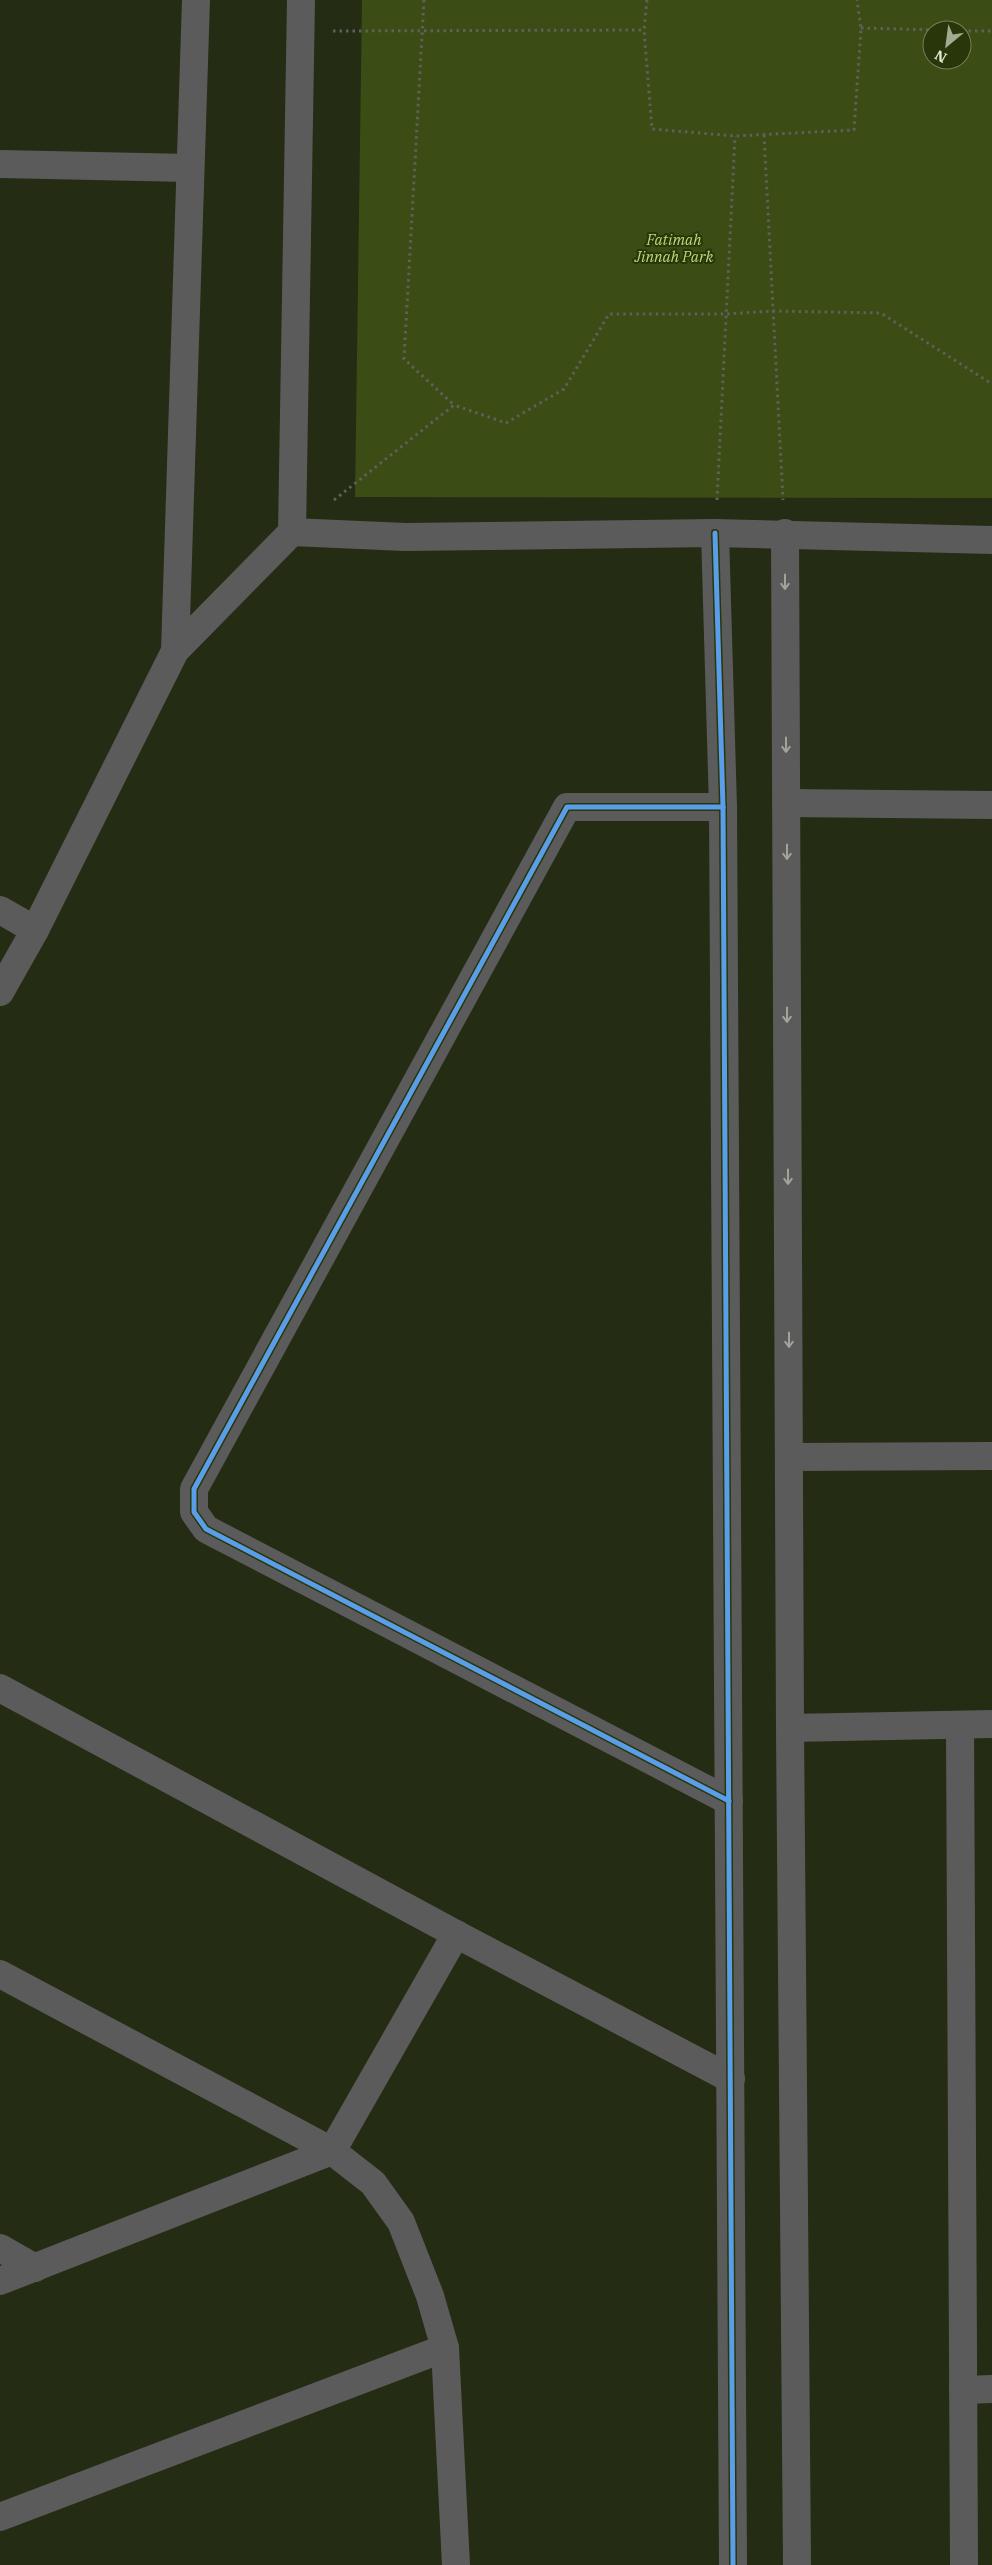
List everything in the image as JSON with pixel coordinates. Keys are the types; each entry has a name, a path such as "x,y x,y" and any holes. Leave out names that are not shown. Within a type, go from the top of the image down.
{"street":[{"path":"176,651 196,0"},
{"path":"0,992 35,930 176,651 292,532 301,0"},
{"path":"0,164 190,168"},
{"path":"292,532 406,538 715,533 992,540"},
{"path":"715,533 722,807 732,2079 733,2565"},
{"path":"784,534 790,1728 797,2565"},
{"path":"786,803 992,805"},
{"path":"722,807 567,807 194,1489 194,1512 206,1529 729,1802"},
{"path":"0,910 35,930"},
{"path":"789,1457 992,1456"},
{"path":"0,1688 456,1934 732,2079"},
{"path":"960,1724 964,2565"},
{"path":"790,1728 992,1724"},
{"path":"0,2281 332,2151 456,1934"},
{"path":"0,1974 332,2151 373,2183 401,2222 430,2296 445,2348 456,2565"},
{"path":"0,2248 35,2268"},
{"path":"0,2517 445,2348"},
{"path":"963,2390 992,2389"}],"path":[{"path":"424,0 404,359 454,405 506,423 556,394 564,389 609,314 726,314 773,311 881,313 992,384"},
{"path":"647,0 644,30 652,129 735,136 854,130 861,28 857,0"},
{"path":"861,28 922,30"},
{"path":"301,31 644,30"},
{"path":"972,31 992,31"},
{"path":"764,135 784,534"},
{"path":"715,533 735,136"},
{"path":"292,532 454,405"}],"green space":[{"name":"Fatimah Jinnah Park","path":"362,0 992,0 992,498 355,497"}],"cycle path":[{"path":"715,533 723,807 733,2565"},
{"path":"723,807 567,807 194,1489 194,1512 206,1529 729,1801"}]}
